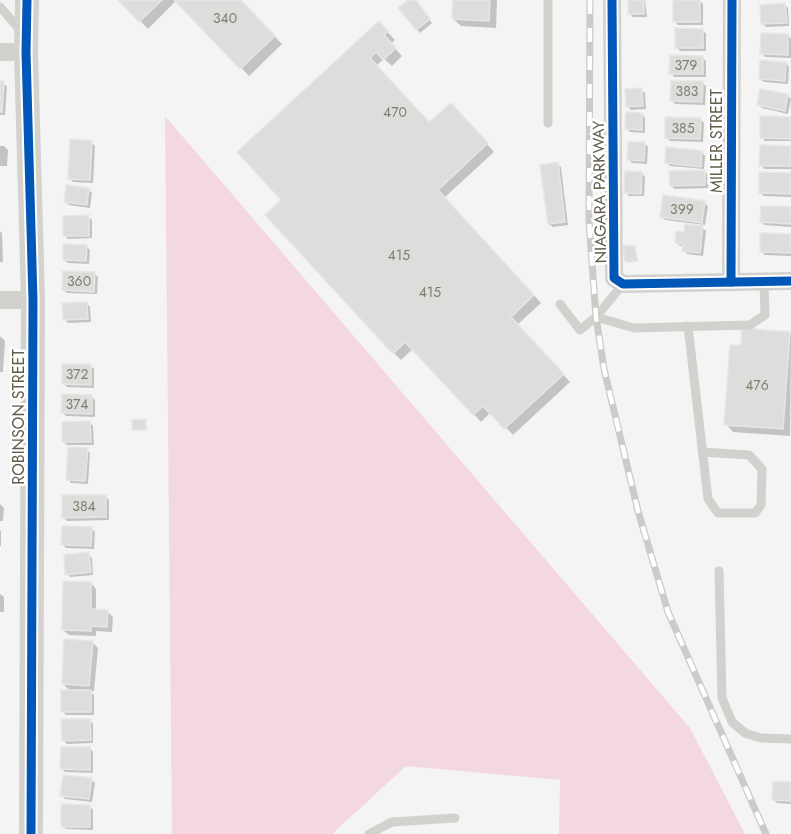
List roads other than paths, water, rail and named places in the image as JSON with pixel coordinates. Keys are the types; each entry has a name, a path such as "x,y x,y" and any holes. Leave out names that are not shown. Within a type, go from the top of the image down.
{"street":[{"name":"ROBINSON STREET","path":"27,0 26,45 33,300 31,834"},
{"name":"NIAGARA PARKWAY","path":"612,0 615,278 623,284"},
{"name":"MILLER STREET","path":"731,282 732,0"},
{"path":"0,52 26,45"},
{"path":"623,284 791,282"},
{"path":"0,300 33,300"}],"lane":[{"path":"548,0 548,123"},
{"path":"0,7 26,45"},
{"path":"596,317 634,328 750,325 765,315 764,282"},
{"path":"560,304 580,330 596,317 623,284"},
{"path":"688,327 708,499 718,513 754,513 761,505 762,469 750,454 703,452"},
{"path":"719,571 722,698 732,722 745,733 761,738 791,739"},
{"path":"369,834 392,822 455,818"}],"railway":[{"path":"590,0 589,221 596,317 604,369 638,511 668,612 766,834"}]}
